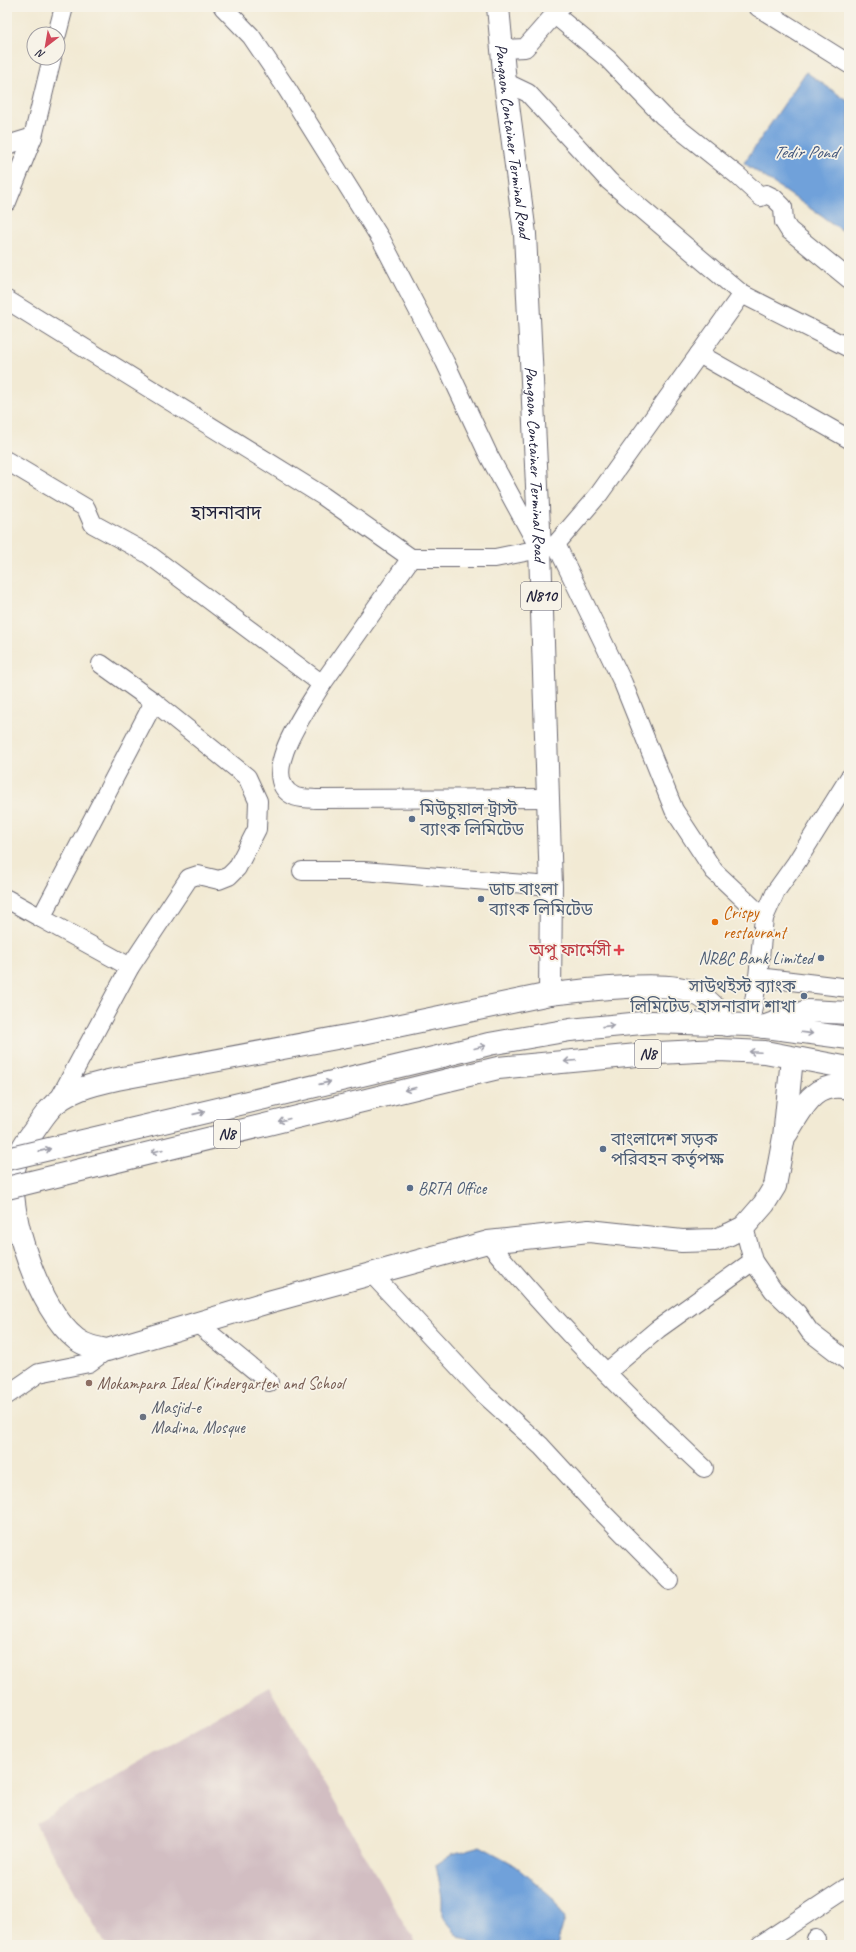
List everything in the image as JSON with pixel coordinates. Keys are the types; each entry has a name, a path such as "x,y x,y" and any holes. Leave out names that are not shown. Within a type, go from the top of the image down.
{"main road":[{"name":"Pangaon Container Terminal Road","path":"498,7 505,82 525,234 548,546 548,798 551,886 550,994"},
{"path":"727,1025 720,1011 694,992 668,986 583,990 550,994 363,1033 117,1079 84,1088 58,1101 49,1109 29,1137 9,1174 23,1248 38,1285 52,1309 75,1339 85,1345 107,1350 272,1301 488,1242 589,1231 682,1241 714,1240 744,1228 764,1204 775,1186 784,1137 792,1058"},
{"path":"756,1026 807,1010 849,1013"},
{"name":"N8","path":"9,1174 442,1056 489,1044 570,1030 652,1022 756,1026 849,1038"},
{"name":"N8","path":"9,1174 498,1068 659,1053 718,1050 765,1052 849,1073"},
{"path":"784,1137 803,1106 822,1089 834,1085 849,1073"}],"street":[{"path":"60,26 64,7"},
{"path":"223,7 251,36 287,89 382,241 445,362 489,456 548,546 623,683 674,810 714,871 764,918"},
{"path":"758,7 849,64"},
{"path":"502,49 524,48 558,11 608,59 663,116 761,197 766,194 774,198 783,207 784,222 789,230 849,279"},
{"path":"7,202 33,137 50,66"},
{"path":"505,82 528,94 609,181 742,294 849,348"},
{"path":"7,145 33,137"},
{"path":"7,300 323,496 412,558 495,558 548,546 598,494 742,294"},
{"path":"699,354 849,439"},
{"path":"7,461 86,508 93,524 148,554 322,684"},
{"path":"412,558 322,684 287,743 281,762 280,778 284,788 294,796 315,799 548,798"},
{"path":"58,1101 130,968 188,878 198,875 218,880 229,876 237,868 257,829 258,801 247,777 154,702 101,664"},
{"path":"41,918 154,702"},
{"path":"756,1026 758,977 764,918 776,890 796,863 849,778"},
{"path":"302,871 363,871 551,886"},
{"path":"7,899 130,968"},
{"path":"758,977 849,988"},
{"path":"744,1228 753,1261 773,1290 797,1313 810,1332 849,1362"},
{"path":"488,1242 521,1282 647,1415 704,1468"},
{"path":"607,1372 658,1329 753,1261"},
{"path":"372,1274 485,1395 541,1446 601,1511 670,1581"},
{"path":"198,1324 269,1382"},
{"path":"7,1395 39,1373 89,1363 107,1350"},
{"path":"760,1945 849,1886"}],"shaded area":[{"path":"269,1687 416,1945 106,1945 35,1823"}],"water":[{"name":"Tedir Pond","path":"806,72 849,102 849,235 744,163"},
{"path":"480,1846 515,1865 552,1897 565,1918 557,1945 475,1945 459,1936 442,1916 442,1897 436,1865 452,1854"}],"place":[{"name":"মিউচুয়াল ট্রাস্ট ব্যাংক লিমিটেড","path":"412,819"},
{"name":"ডাচ বাংলা ব্যাংক লিমিটেড","path":"481,899"},
{"name":"Crispy restaurant","path":"715,922"},
{"name":"অপু ফার্মেসী","path":"619,950"},
{"name":"NRBC Bank Limited","path":"821,958"},
{"name":"সাউথইস্ট ব্যাংক লিমিটেড, হাসনাবাদ শাখা","path":"804,996"},
{"name":"বাংলাদেশ সড়ক পরিবহন কর্তৃপক্ষ","path":"603,1149"},
{"name":"BRTA Office","path":"410,1188"},
{"name":"Mokampara Ideal Kindergarten and School","path":"89,1383"},
{"name":"Masjid-e Madina, Mosque","path":"143,1417"}],"district":[{"name":"হাসনাবাদ","path":"226,513"}]}
